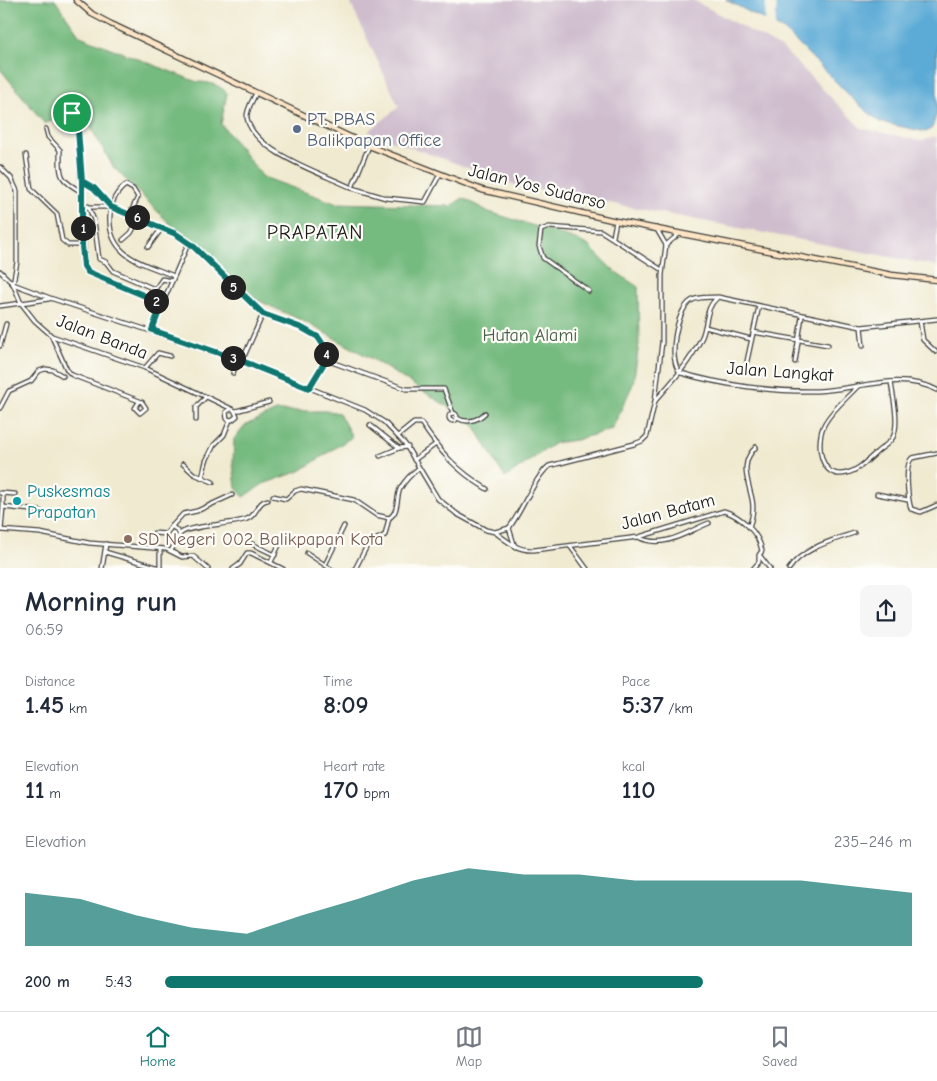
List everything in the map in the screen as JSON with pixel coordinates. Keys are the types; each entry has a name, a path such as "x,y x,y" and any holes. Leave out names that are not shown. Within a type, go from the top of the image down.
{"main road":[{"name":"Jalan Yos Sudarso","path":"76,0 92,14 369,146 482,190 616,221 681,232 892,275 937,280"}],"street":[{"path":"256,92 247,120 264,144 352,188 386,198 425,202 440,174"},
{"path":"78,130 67,129 64,126 64,119 67,115 72,113 79,117 81,122 78,130 82,181 82,246 84,266 90,274 162,303"},
{"path":"46,128 48,137 60,150 61,177 66,183 82,192"},
{"path":"352,188 369,146"},
{"path":"26,155 31,190 57,214 62,240 68,245 82,246"},
{"path":"0,167 11,178 17,191 17,262 13,284"},
{"path":"82,181 94,188 111,207"},
{"path":"130,214 138,196 133,189 127,186 118,192 111,207 110,221 113,236 120,250 131,258 174,276"},
{"path":"88,206 94,220 99,259 106,262 113,271 152,288 156,288 162,279 172,281"},
{"path":"83,207 111,207 162,228 189,242 263,314 312,332 323,342 326,360 309,388"},
{"path":"123,240 131,234 139,218"},
{"path":"613,237 616,221"},
{"path":"590,291 543,258 539,246 541,230 550,227 594,230 613,237 662,270"},
{"path":"655,227 666,245"},
{"path":"148,247 162,228"},
{"path":"495,532 509,528 525,504 540,475 549,466 642,441 649,431 655,401 662,342 662,270 666,245 681,232"},
{"path":"152,330 189,242"},
{"path":"0,271 13,284 50,298 240,360 365,410 384,422 408,447 438,498 473,524 495,532 515,547"},
{"name":"Jalan Banda","path":"13,284 21,303 52,336 145,368 231,409"},
{"path":"655,401 681,373 702,337 711,302 718,297"},
{"path":"681,373 674,364 677,324 680,314 691,300 718,297 861,327 937,319"},
{"path":"0,306 50,298"},
{"path":"747,362 758,306"},
{"path":"233,373 263,314"},
{"path":"795,362 802,316"},
{"path":"920,321 922,340 936,352"},
{"path":"0,346 6,324"},
{"path":"706,327 751,339"},
{"path":"861,327 863,346"},
{"path":"753,332 828,345"},
{"path":"52,336 67,370 72,375 139,402"},
{"path":"145,368 158,354 170,356"},
{"path":"326,360 406,389 444,389 453,413 457,415 457,418 463,420 476,420 486,413"},
{"path":"0,408 8,391 30,381 39,371 45,369 63,376"},
{"name":"Jalan Langkat","path":"681,373 705,380 784,389 835,390 890,382 915,382 937,390"},
{"path":"858,386 825,422 819,436 819,451 823,462 829,469 840,474 859,467 892,439 896,425 890,382"},
{"path":"196,420 196,407 206,396"},
{"path":"230,420 226,414 231,409 236,411 269,402"},
{"path":"230,420 236,418 236,411"},
{"path":"453,413 449,416 451,420 454,421 457,418"},
{"path":"202,478 206,461 214,445 224,436 230,420"},
{"path":"398,436 417,422 421,423 458,469 487,489"},
{"path":"370,425 399,448"},
{"path":"414,460 436,444"},
{"path":"380,456 399,448 408,447"},
{"path":"749,528 753,501 745,470 750,453 756,447"},
{"path":"937,452 909,461 908,500 911,509 917,512 925,511 937,505"},
{"path":"183,464 202,478 213,482"},
{"path":"355,568 368,544 385,534 389,518 394,514 402,486 419,468"},
{"path":"274,496 286,500 295,490 301,489 350,498 376,515 389,518"},
{"path":"16,494 2,493 1,530 40,534 89,543 172,551 182,557 193,556 206,568"},
{"path":"877,494 908,500"},
{"path":"154,533 166,534 184,514 197,511 232,495"},
{"path":"172,551 180,534 196,526 204,528 253,517 260,503 268,500"},
{"path":"3,507 40,511"},
{"name":"Jalan Batam","path":"515,547 526,550 639,538 724,510 736,516 749,528 762,547 759,555"},
{"path":"639,538 651,542 668,541 709,524"},
{"path":"172,526 180,534"},
{"path":"325,565 344,526"},
{"path":"509,528 515,547"},
{"path":"789,568 804,554 818,546 854,533"},
{"path":"246,541 275,555"},
{"path":"102,568 106,544"},
{"path":"272,562 279,545"},
{"path":"570,546 586,568"},
{"path":"105,552 160,568 160,549"},
{"path":"233,568 240,564 247,553 284,568"},
{"path":"307,553 331,568"},
{"path":"753,568 759,562 759,555"},
{"path":"759,555 770,568"}],"shaded area":[{"path":"349,0 693,0 783,49 861,128 921,141 937,136 937,266 516,185 368,132 399,107"}],"green space":[{"name":"Hutan Alami","path":"0,0 55,0 80,36 197,82 209,83 220,87 227,93 221,124 263,177 335,203 451,206 463,198 489,212 573,238 589,246 613,270 638,287 639,344 633,384 612,429 576,440 555,443 505,478 472,422 372,359 307,323 255,299 169,223 114,168 81,111 66,111 45,124 0,69"},
{"path":"276,411 329,411 339,413 352,437 300,471 263,484 244,497 236,488 233,463 234,439 246,425"}],"water":[{"path":"726,0 937,0 937,113 932,128 926,132 880,122 856,102 784,30"}],"pier":[{"path":"766,0 777,0 775,29 765,24"}],"place":[{"name":"PT. PBAS Balikpapan Office","path":"297,129"},
{"name":"Puskesmas Prapatan","path":"17,501"},
{"name":"SD Negeri 002 Balikpapan Kota","path":"128,539"}],"district":[{"name":"PRAPATAN","path":"315,232"}],"route":[{"path":"72,113 64,119 64,126 72,131 78,130 82,181 94,188 111,207 184,239 263,314 312,332 323,342 326,349 326,360 309,388 242,361 152,330 162,303 94,276 85,269 82,246 83,207 78,130 81,122 79,117 72,113"}]}
